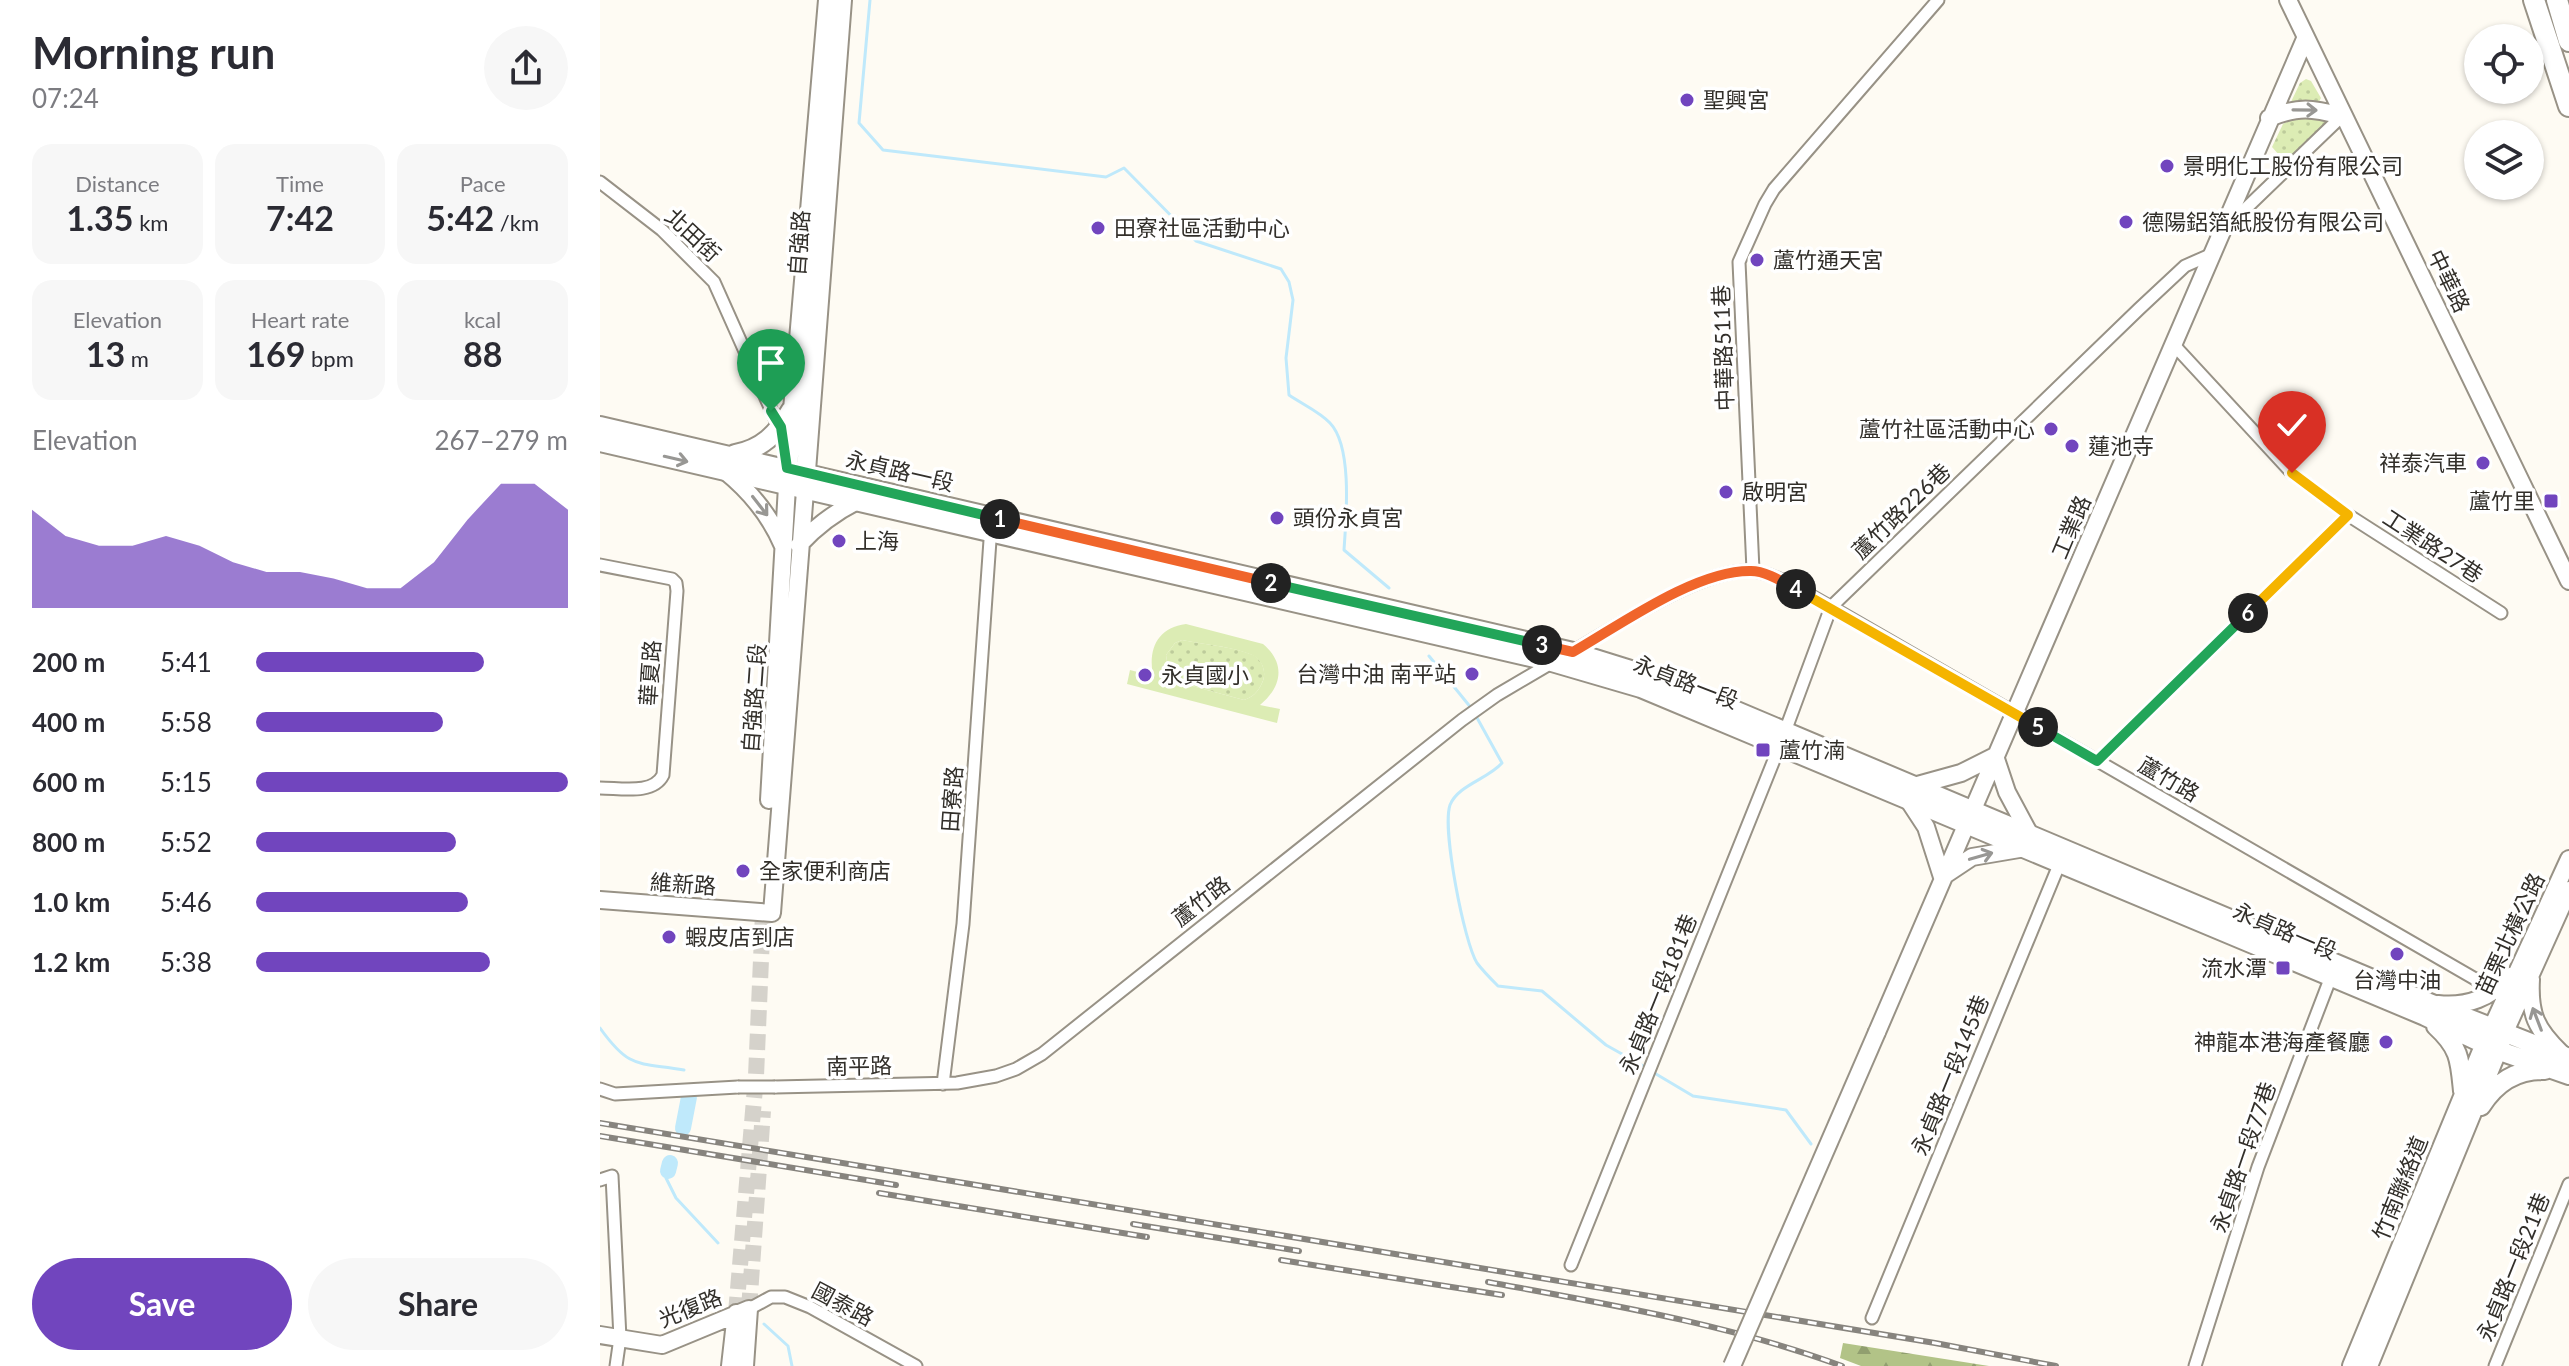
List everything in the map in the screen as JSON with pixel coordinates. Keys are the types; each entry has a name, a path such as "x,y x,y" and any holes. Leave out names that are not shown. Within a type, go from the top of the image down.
{"highway":[{"path":"2534,0 2569,106"},
{"path":"2557,0 2569,41"}],"main road":[{"name":"自強路","path":"796,479 794,405 828,0"},
{"name":"自強路","path":"796,479 842,0"},
{"path":"726,463 763,444 781,427 794,405"},
{"name":"永貞路一段","path":"600,426 726,463"},
{"name":"永貞路一段","path":"600,442 726,463 991,524 1552,662 1641,688 1782,738"},
{"name":"永貞路一段","path":"796,479 859,500 991,524"},
{"name":"永貞路一段","path":"1132,558 1573,652 1663,680 1782,738 2494,1039 2565,1065"},
{"path":"2428,1009 2457,1050 2463,1096"},
{"name":"竹南聯絡道","path":"2352,1366 2463,1096 2494,1039"},
{"name":"竹南聯絡道","path":"2368,1366 2464,1131 2494,1039"},
{"path":"2464,1131 2487,1095 2506,1079 2565,1065"}],"street":[{"name":"中華路511巷","path":"1753,570 1739,262 1774,189 1938,0"},
{"name":"中華路","path":"2288,0 2569,581"},
{"name":"工業路","path":"1732,1366 2305,39"},
{"path":"2269,118 2307,108 2342,116"},
{"path":"2227,217 2237,217 2342,116"},
{"name":"北田街","path":"600,182 662,230 714,282 781,427 796,479"},
{"name":"蘆竹路226巷","path":"1782,738 1831,607 2185,266 2210,255"},
{"name":"工業路27巷","path":"2173,344 2292,473 2348,515 2501,613"},
{"path":"726,463 792,548 831,515 859,500"},
{"name":"自強路二段","path":"767,913 796,479"},
{"path":"2097,761 2348,515"},
{"name":"田寮路","path":"943,1084 963,924 991,524"},
{"name":"華夏路","path":"600,565 672,579 677,591 663,775 659,784 651,788 600,788"},
{"name":"蘆竹路","path":"1753,570 1831,607 2496,991"},
{"path":"1552,662 1681,590 1704,580 1753,570"},
{"name":"蘆竹路","path":"943,1084 996,1076 1042,1054 1468,716 1552,662"},
{"name":"永貞路一段181巷","path":"1571,1265 1782,738"},
{"path":"1995,756 2027,841 1972,857 1942,877 1926,827 1910,792 1995,756"},
{"name":"永貞路一段145巷","path":"1872,1318 2063,855"},
{"name":"苗栗北橫公路","path":"2494,1039 2569,859"},
{"name":"苗栗北橫公路","path":"2525,969 2569,890"},
{"name":"維新路","path":"600,900 767,913"},
{"path":"2428,1009 2473,1003 2496,991 2525,969 2535,1021 2565,1065"},
{"name":"永貞路一段77巷","path":"2195,1366 2258,1167 2333,970"},
{"name":"南平路","path":"600,1089 615,1094 738,1087 943,1084"},
{"path":"600,1180 612,1176 620,1338 616,1366"},
{"name":"永貞路一段21巷","path":"2495,1366 2569,1184"},
{"name":"國泰路","path":"742,1311 771,1297 785,1297 810,1307 916,1366"},
{"path":"730,1366 742,1311"},
{"path":"742,1311 745,1366"},
{"name":"光復路","path":"600,1335 662,1345 742,1311"}],"green space":[{"path":"2306,79 2311,81 2321,98 2317,105 2290,104 2300,83"},
{"path":"2301,113 2332,119 2286,163 2272,147 2283,124"},
{"path":"1186,624 1263,644 1275,659 1278,675 1273,691 1260,705 1280,709 1277,723 1127,684 1130,670 1153,676 1152,657 1157,641 1176,626","holes":["1182,640 1256,657 1264,671 1259,689 1244,700 1170,680 1166,655 1175,643"]},
{"path":"1182,640 1253,655 1262,663 1264,671 1259,689 1244,700 1170,680 1166,655 1175,643"},
{"path":"1843,1343 1989,1366 1861,1366 1840,1358"}],"waterway":[{"path":"870,0 859,123 883,150 1106,177 1124,168 1196,241 1281,269 1289,282 1293,300 1286,358 1289,395 1326,419 1337,434 1345,466 1344,550 1389,588"},
{"path":"1429,656 1472,709"},
{"path":"1476,716 1502,763 1454,798 1448,818 1456,885 1466,933 1477,963 1498,986 1542,991 1606,1045 1645,1067"},
{"path":"600,1028 628,1058 684,1070"},
{"path":"1651,1071 1693,1096 1786,1110 1811,1144"},
{"path":"683,1128 689,1097"},
{"path":"668,1171 670,1163"},
{"path":"666,1178 676,1198 718,1243"},
{"path":"764,1324 788,1346 792,1366"}],"tunnel":[{"path":"736,1313 756,1076 763,913"},
{"path":"749,1309 763,1111"}],"railway":[{"path":"600,1123 1935,1343 2056,1366"},
{"path":"600,1136 896,1185"},
{"path":"879,1193 1147,1237"},
{"path":"1133,1224 1299,1251"},
{"path":"1281,1260 1502,1295"},
{"path":"1488,1282 1711,1327 1842,1366"}],"place":[{"name":"聖興宮","path":"1687,100"},
{"name":"景明化工股份有限公司","path":"2167,166"},
{"name":"德陽鋁箔紙股份有限公司","path":"2126,222"},
{"name":"田寮社區活動中心","path":"1098,228"},
{"name":"蘆竹通天宮","path":"1757,260"},
{"name":"蘆竹社區活動中心","path":"2051,429"},
{"name":"蓮池寺","path":"2072,446"},
{"name":"祥泰汽車","path":"2483,463"},
{"name":"啟明宮","path":"1726,492"},
{"name":"蘆竹里","path":"2551,501"},
{"name":"頭份永貞宮","path":"1277,518"},
{"name":"上海","path":"839,541"},
{"name":"台灣中油 南平站","path":"1472,674"},
{"name":"永貞國小","path":"1145,675"},
{"name":"蘆竹湳","path":"1763,750"},
{"name":"全家便利商店","path":"743,871"},
{"name":"蝦皮店到店","path":"669,937"},
{"name":"台灣中油","path":"2397,954"},
{"name":"流水潭","path":"2283,968"},
{"name":"神龍本港海產餐廳","path":"2386,1042"}],"route":[{"path":"771,411 781,427 787,468 1573,652 1681,590 1704,580 1753,570 1831,607 2097,761 2348,515 2292,473"}]}
